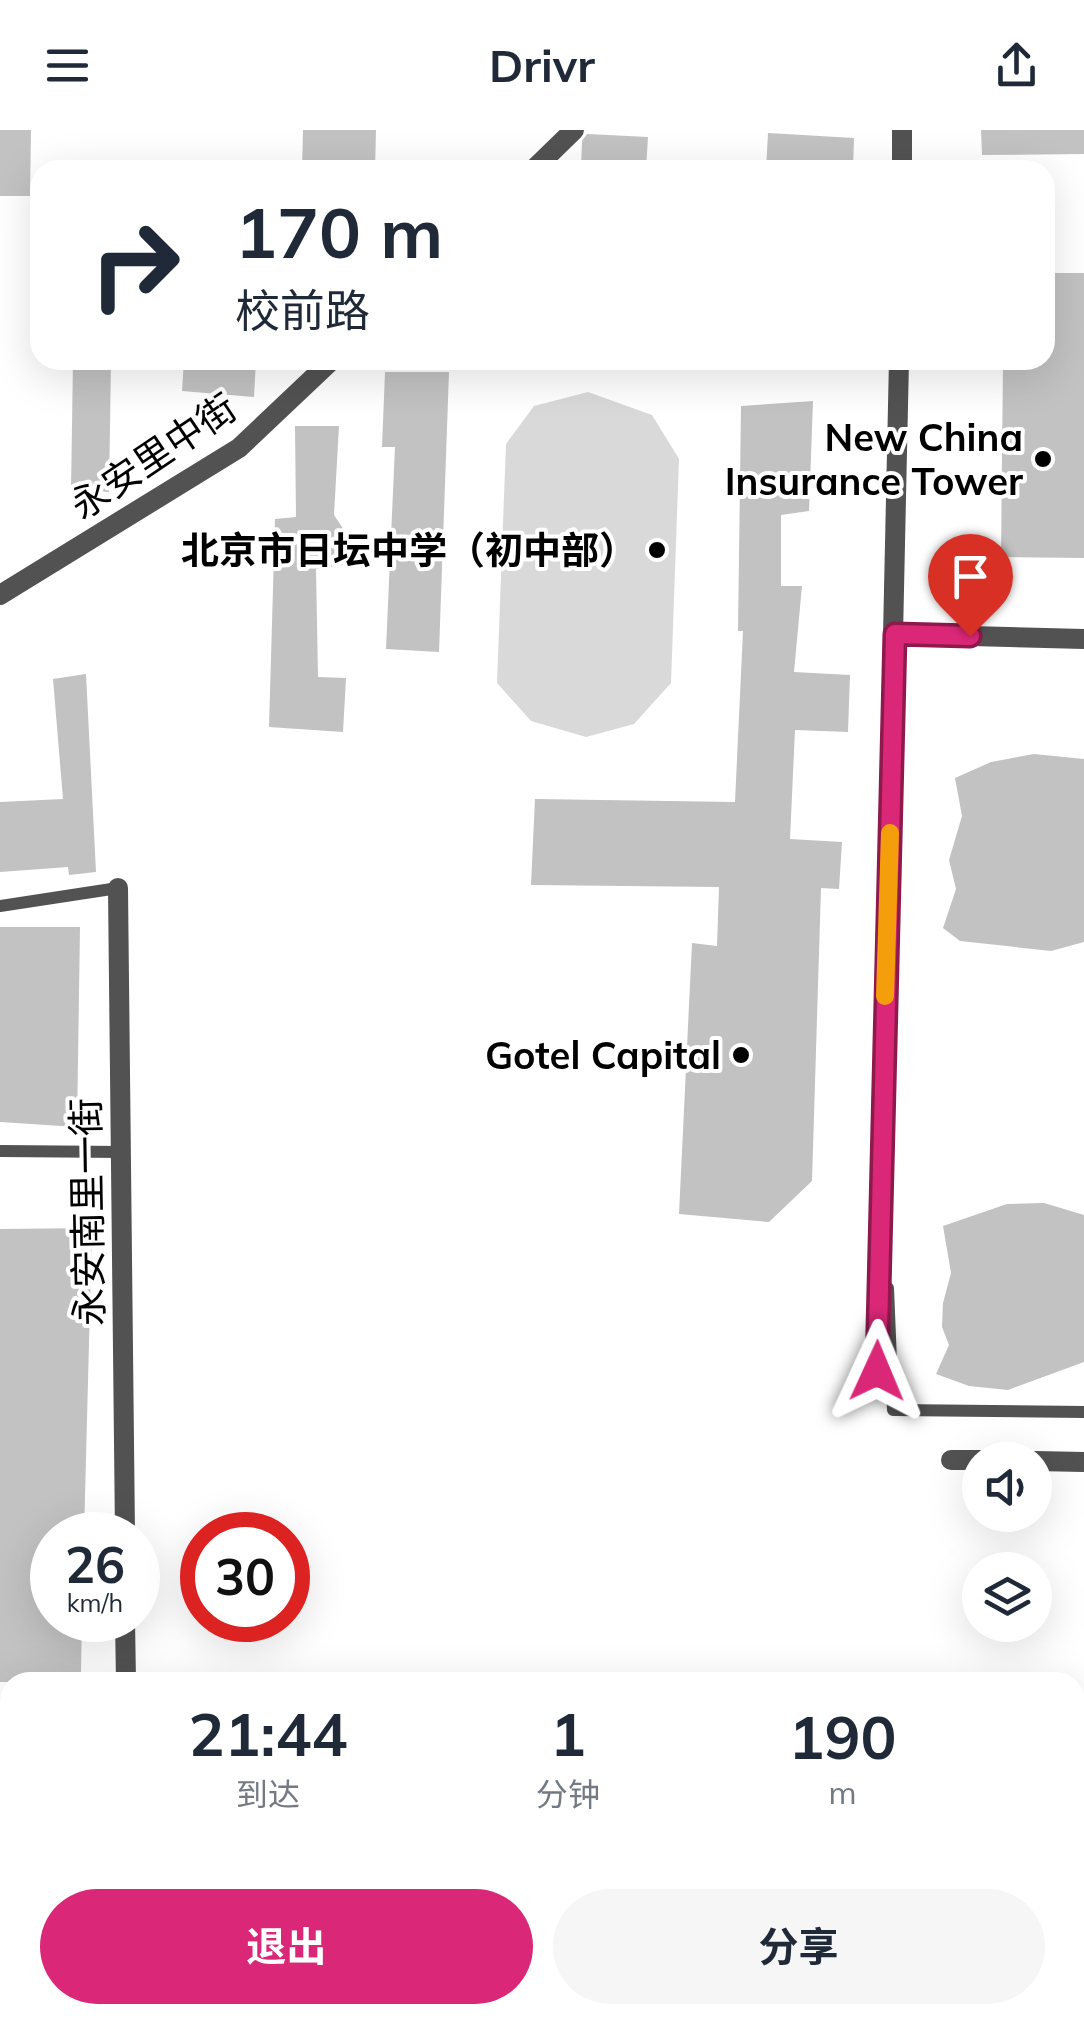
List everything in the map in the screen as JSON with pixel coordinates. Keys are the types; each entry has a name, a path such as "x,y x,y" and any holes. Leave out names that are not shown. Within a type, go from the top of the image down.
{"street":[{"path":"543,160 574,130"},
{"path":"902,130 902,160"},
{"name":"永安里中街","path":"0,596 240,448 322,370"},
{"path":"877,1371 899,370"},
{"path":"895,634 1084,639"},
{"name":"永安南里一街","path":"118,888 125,1512"},
{"path":"952,1460 962,1460"},
{"path":"1052,1461 1084,1462"},
{"path":"125,1642 126,1672"}],"lane":[{"path":"0,906 118,888"},
{"path":"0,1151 122,1152"},
{"path":"879,1240 888,1290 893,1410 1084,1412"}],"shaded area":[{"path":"588,392 652,415 679,459 671,683 634,724 586,737 531,721 497,683 506,444 534,406"}],"building":[{"path":"0,130 31,130 30,196 0,196"},
{"path":"303,130 376,130 375,160 302,160"},
{"path":"981,130 1084,130 1084,154 982,155"},
{"path":"768,133 854,138 853,160 767,160"},
{"path":"587,134 648,137 647,160 581,160 582,141"},
{"name":"New China Insurance Tower","path":"1055,273 1084,273 1084,558 1001,557 1003,370 1055,370"},
{"path":"73,370 111,370 109,492 71,490"},
{"path":"183,370 255,370 254,397 182,391"},
{"path":"385,372 449,372 439,652 386,649 395,447 382,447"},
{"path":"813,401 809,511 781,515 781,586 802,586 794,672 850,675 848,732 795,730 790,839 842,842 839,889 821,888 812,1181 769,1222 679,1214 692,943 717,946 719,887 531,885 535,799 735,802 743,631 738,631 741,406"},
{"path":"295,426 339,426 334,515 344,530 343,565 316,569 318,677 346,678 343,732 269,727 275,519 296,517"},
{"path":"86,674 96,872 69,875 68,867 0,872 0,802 63,799 53,679"},
{"path":"1034,754 1084,759 1084,942 1051,951 960,941 943,928 956,889 949,860 962,816 955,778 991,762"},
{"path":"0,927 80,927 77,1127 0,1122"},
{"path":"1044,1203 1084,1215 1084,1362 1008,1390 969,1386 936,1374 949,1345 942,1327 951,1273 943,1226 1007,1204"},
{"path":"92,1228 85,1512 30,1512 30,1642 82,1642 81,1672 0,1672 0,1229"}],"slow traffic":[{"path":"885,996 890,833"}],"place":[{"name":"New China Insurance Tower","path":"1043,459"},
{"name":"北京市日坛中学（初中部）","path":"657,550"},
{"name":"Gotel Capital","path":"741,1055"}],"route":[{"path":"877,1371 895,634 970,636"}]}
